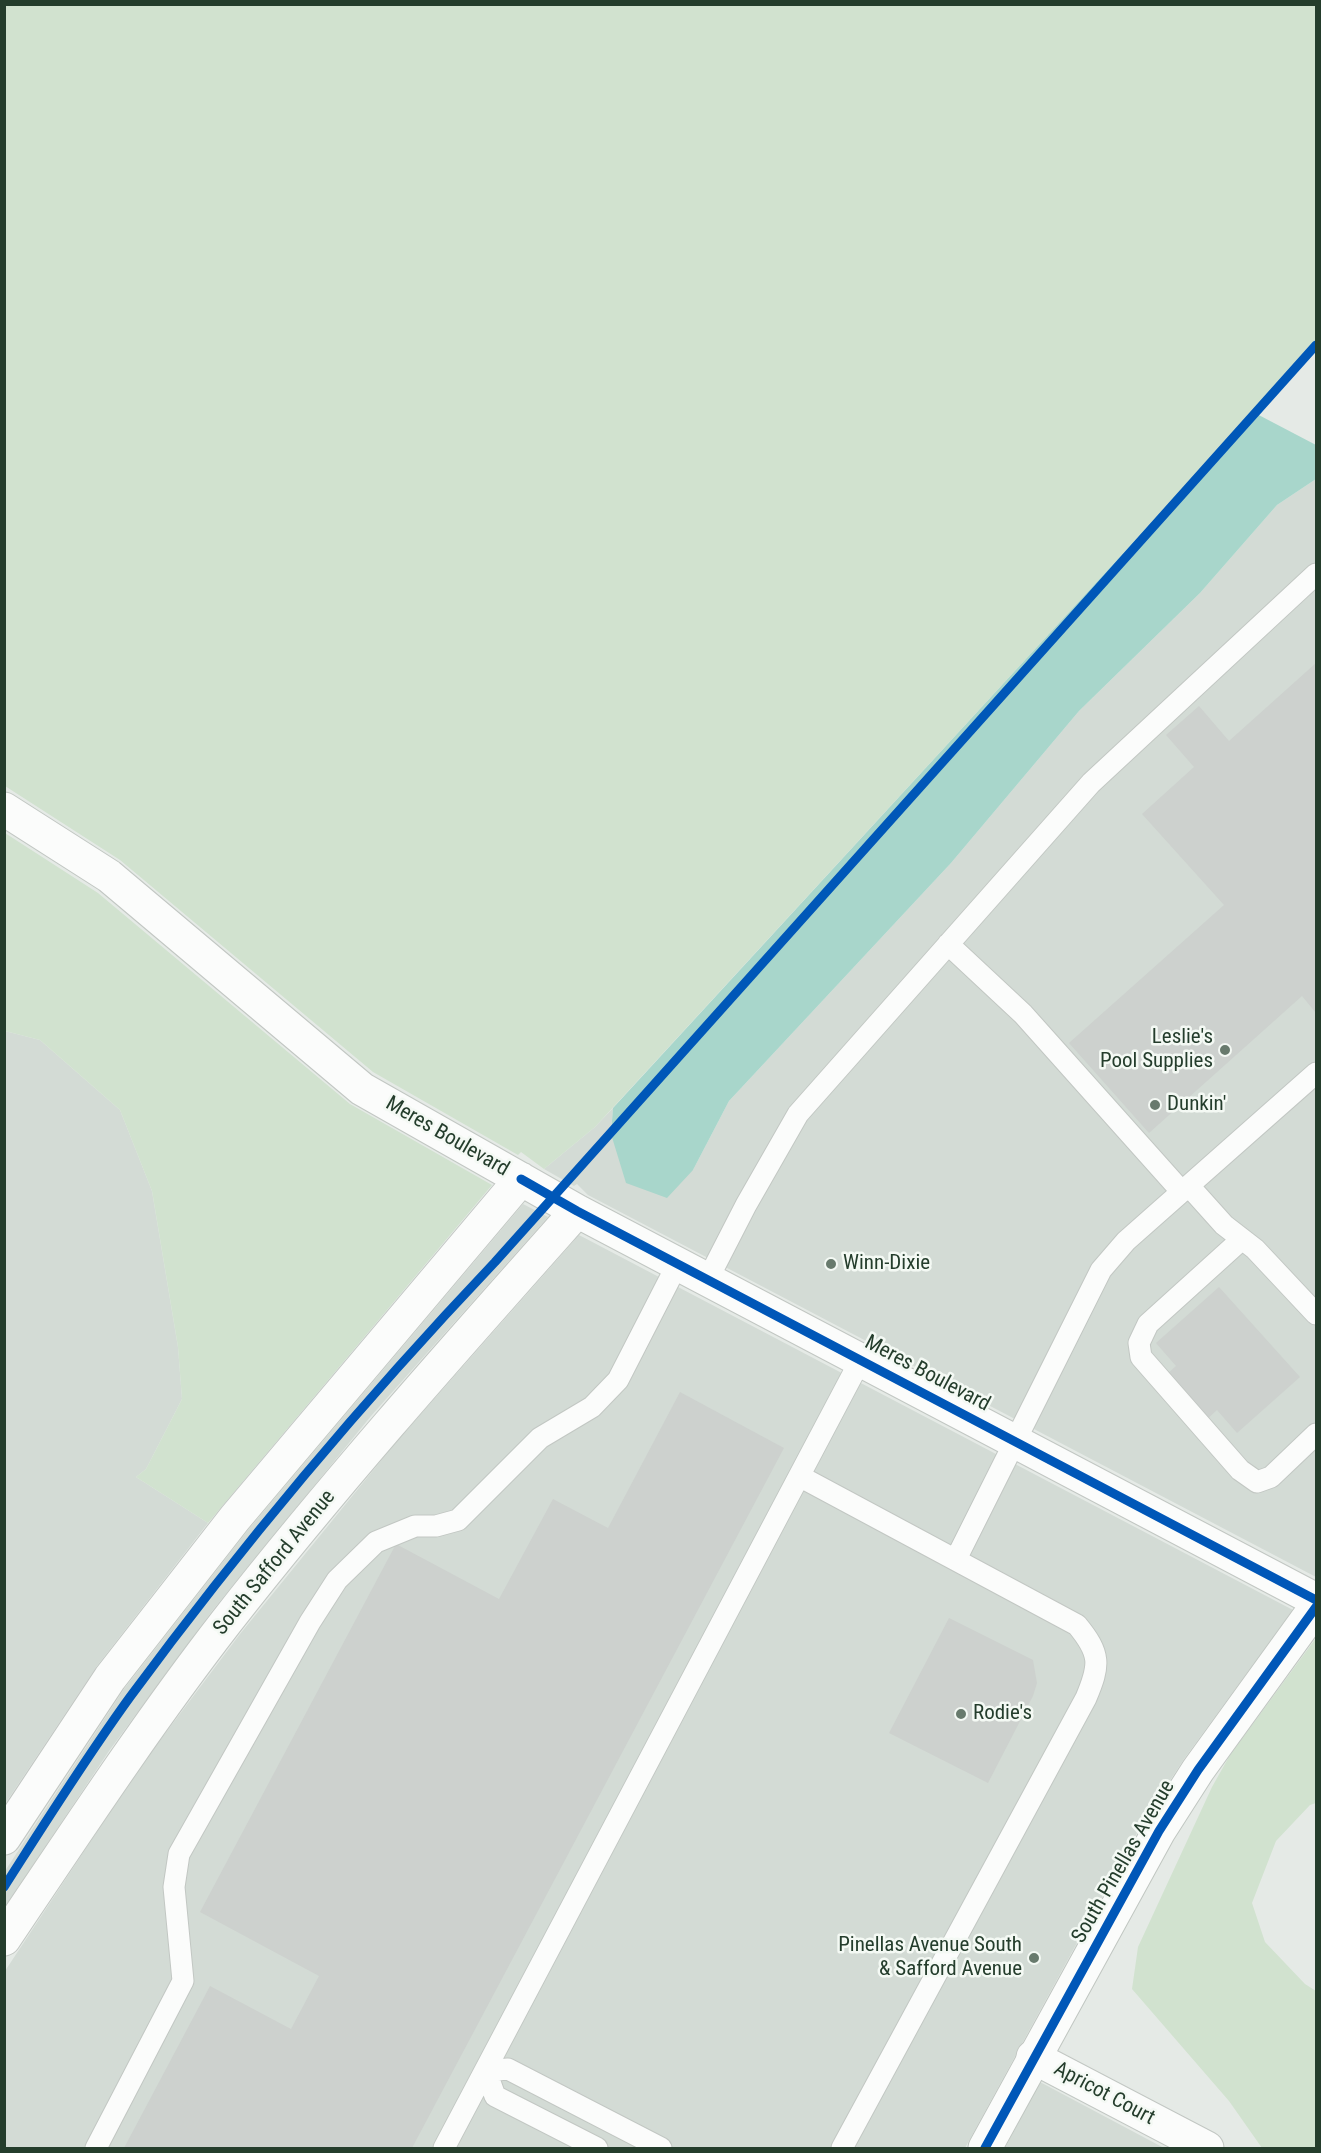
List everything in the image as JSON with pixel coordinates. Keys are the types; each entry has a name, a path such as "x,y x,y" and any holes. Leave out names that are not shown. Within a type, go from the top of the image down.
{"street":[{"name":"Meres Boulevard","path":"4,809 109,876 362,1089 577,1211 1317,1600"},
{"path":"4,1838 110,1678 235,1518 521,1179"},
{"name":"South Safford Avenue","path":"4,1939 123,1761 226,1622 384,1429 577,1211"},
{"name":"South Pinellas Avenue","path":"985,2148 1033,2056 1165,1821 1198,1770 1317,1607"},
{"name":"Apricot Court","path":"1033,2056 1207,2148"}],"lane":[{"path":"708,1279 746,1205 798,1114 1091,783 1317,574"},
{"path":"948,944 1023,1014 1186,1189 1224,1225 1255,1249 1317,1314"},
{"path":"956,1559 1101,1270 1126,1241 1317,1074"},
{"path":"1242,1239 1148,1324 1139,1343 1141,1358 1240,1470 1257,1482 1271,1477 1317,1434"},
{"path":"96,2148 183,1981 174,1887 179,1854 310,1622 337,1580 376,1542 415,1526 436,1526 458,1520 540,1438 592,1407 618,1380 678,1263"},
{"path":"444,2148 801,1478 861,1359"},
{"path":"801,1478 1077,1625 1094,1646 1096,1674 842,2148"},
{"path":"486,2071 508,2069 661,2148"},
{"path":"486,2071 495,2096 597,2148"}],"shaded area":[{"path":"4,5 1316,5 1316,339 1253,412 595,1127 544,1169 521,1152 518,1155 373,1072 120,860 5,786"},
{"path":"1253,412 1316,445 1316,479 1277,505 1200,593 1079,711 951,863 729,1101 693,1170 667,1198 626,1183 611,1134 613,1108"},
{"path":"1316,479 1316,1577 588,1195 577,1184 574,1186 544,1169 595,1127 613,1108 611,1134 693,1170 729,1101 951,863 1079,711 1200,593 1277,505"},
{"path":"5,833 98,893 350,1104 492,1185 208,1523 136,1477 146,1469 182,1399 178,1347 152,1191 120,1110 40,1040 5,1031"},
{"path":"5,1031 40,1040 120,1110 152,1191 178,1347 182,1399 146,1469 136,1477 208,1523 97,1666 5,1804"},
{"path":"523,1204 548,1217 371,1416 212,1611 109,1751 5,1907 5,1871 124,1689 248,1530"},
{"path":"579,1235 1293,1610 1184,1759 1143,1822 965,2148 5,2148 5,1971 137,1771 240,1634 397,1441"},
{"path":"1316,1638 1316,1803 1310,1805 1276,1841 1252,1903 1265,1942 1305,1984 1316,1991 1316,2148 1262,2148 1229,2101 1132,1989 1138,1947 1212,1787 1230,1755"},
{"path":"1040,2082 1164,2148 1005,2148"}],"building":[{"path":"1316,663 1316,1013 1302,996 1149,1133 1069,1043 1224,905 1142,814 1194,767 1166,735 1199,706 1229,741"},
{"path":"1219,1287 1300,1377 1237,1433 1217,1410 1194,1431 1153,1387 1176,1366 1156,1343"},
{"path":"680,1392 784,1448 412,2148 124,2148 210,1986 291,2029 319,1976 200,1912 396,1544 499,1599 553,1499 608,1528"},
{"name":"Rodie's","path":"949,1618 1033,1660 1037,1683 1033,1696 988,1783 889,1733"}],"cycle path":[{"path":"4,1887 81,1767 130,1697 216,1584 306,1474 399,1366 495,1262 1316,345"},
{"path":"521,1179 577,1211 1316,1600"},
{"path":"985,2148 1159,1831 1198,1770 1316,1607"}],"place":[{"name":"Leslie's Pool Supplies","path":"1225,1050"},
{"name":"Dunkin'","path":"1155,1105"},
{"name":"Winn-Dixie","path":"831,1264"},
{"name":"Rodie's","path":"961,1714"},
{"name":"Pinellas Avenue South & Safford Avenue","path":"1034,1958"}]}
